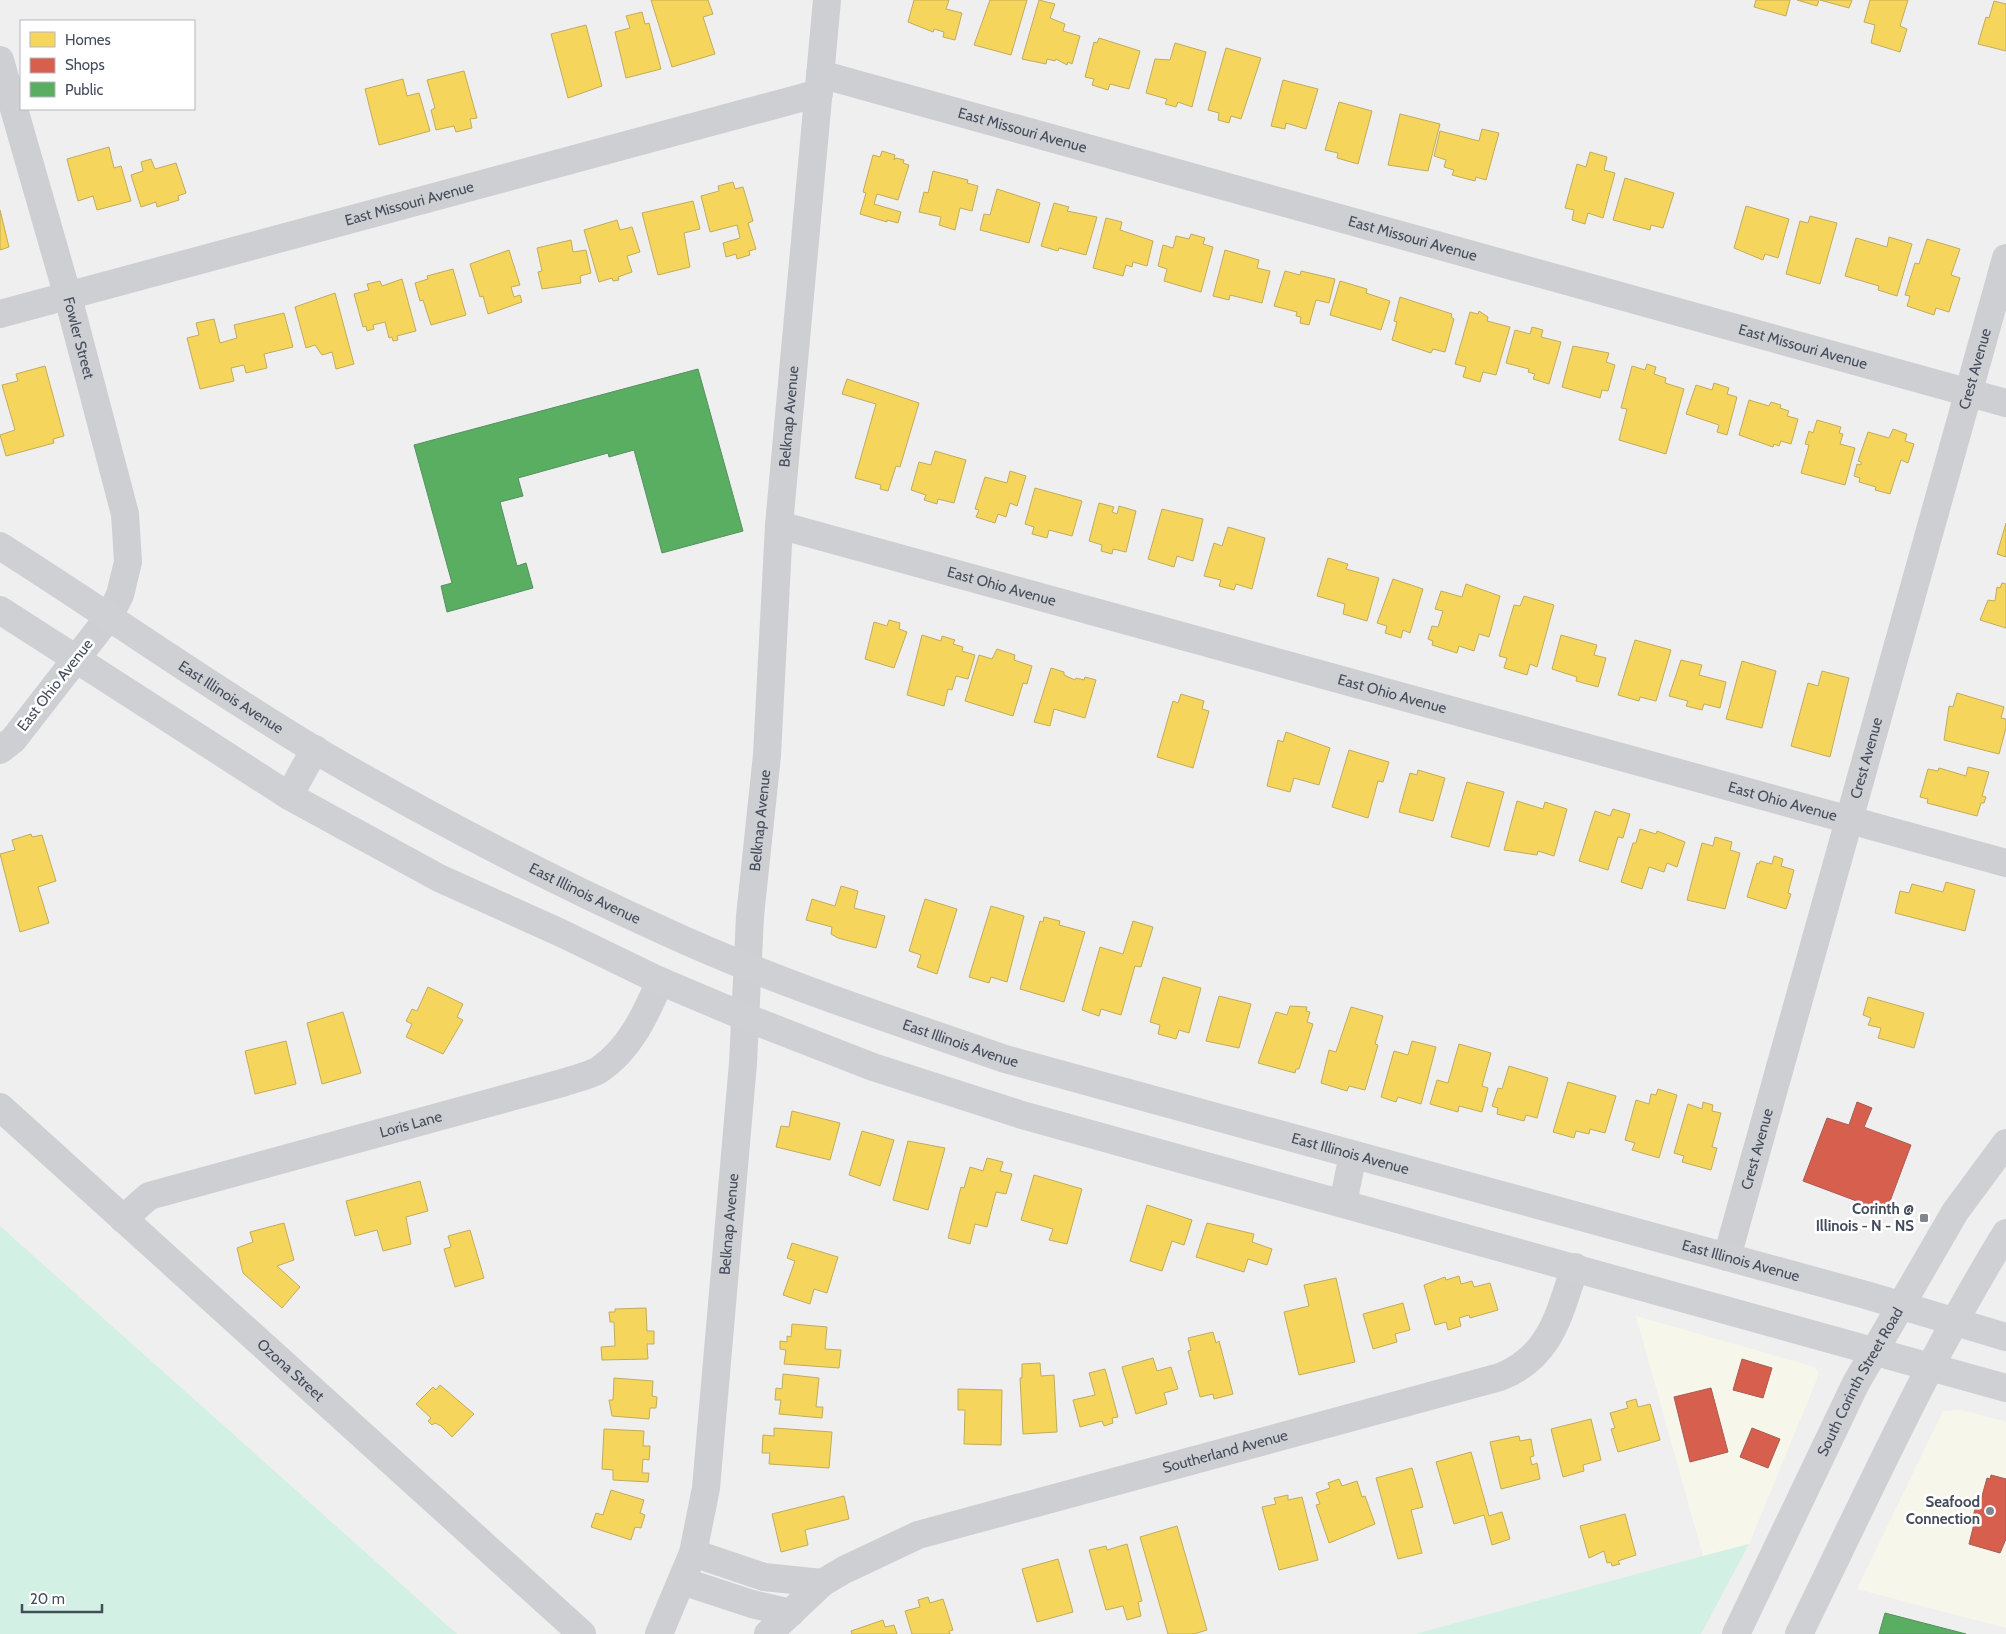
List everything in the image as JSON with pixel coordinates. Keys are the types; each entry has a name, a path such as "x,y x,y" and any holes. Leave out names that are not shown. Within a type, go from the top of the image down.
{"main road":[{"name":"East Illinois Avenue","path":"0,546 108,618 315,750 498,850 664,932 746,966 880,1016 1005,1058 1726,1257 2006,1337"},
{"path":"0,610 289,796 439,878 561,933 660,981 745,1017 873,1067 1022,1115 2006,1388"},
{"path":"289,796 315,750"},
{"name":"South Corinth Street Road","path":"1736,1634 1856,1383 1874,1350 1955,1212 2006,1143"},
{"path":"1343,1203 1353,1155"},
{"path":"1799,1634 1928,1367 2006,1233"}],"street":[{"name":"Belknap Avenue","path":"659,1634 692,1553 706,1488 743,1063 746,966 767,755 779,525 827,0"},
{"name":"Fowler Street","path":"0,60 68,296 125,514 128,562 120,595 108,618"},
{"name":"East Missouri Avenue","path":"0,314 819,84 2006,403"},
{"name":"Crest Avenue","path":"1726,1257 2006,258"},
{"name":"East Ohio Avenue","path":"779,525 2006,863"},
{"name":"East Ohio Avenue","path":"0,750 13,740 45,696 108,618"},
{"name":"Loris Lane","path":"123,1219 149,1196 562,1083 598,1070 626,1045 648,1010 660,981"},
{"name":"Ozona Street","path":"0,1107 582,1634"},
{"name":"Southerland Avenue","path":"768,1634 822,1583 844,1570 918,1535 1491,1379 1516,1370 1545,1344 1553,1330 1575,1267"},
{"path":"692,1553 764,1577 822,1583"},
{"path":"682,1581 752,1604 791,1613"}],"shaded area":[{"path":"1636,1316 1815,1367 1819,1374 1749,1544 1703,1556"},
{"path":"1963,1410 2006,1422 2006,1628 1857,1589 1943,1411"}],"green space":[{"path":"0,1226 457,1634 0,1634"},
{"path":"1749,1544 1701,1634 1415,1634 1703,1556"}],"building: Homes":[{"path":"651,0 708,0 713,14 703,17 715,54 672,67"},
{"path":"914,0 949,0 946,9 962,13 955,40 943,37 944,32 934,29 933,32 908,22"},
{"path":"990,0 1027,0 1011,55 974,45"},
{"path":"1039,0 1055,4 1050,18 1065,24 1063,31 1080,36 1072,64 1068,62 1067,65 1056,59 1055,61 1047,59 1046,64 1022,59"},
{"path":"1756,0 1790,0 1786,16 1754,7"},
{"path":"1797,0 1819,0 1817,6"},
{"path":"1820,0 1852,0 1849,8"},
{"path":"1870,0 1908,0 1900,26 1907,29 1900,52 1871,43 1875,25 1864,22"},
{"path":"1994,1 2006,4 2006,51 1978,44 1986,17 1989,18"},
{"path":"642,12 645,24 649,23 661,69 626,78 615,32 630,28 626,16"},
{"path":"586,25 602,86 568,98 551,34"},
{"path":"1099,38 1140,51 1129,89 1110,84 1108,90 1092,85 1094,79 1085,77 1094,42 1097,43"},
{"path":"1175,43 1206,52 1192,107 1178,102 1176,107 1165,104 1167,99 1146,93 1155,59 1170,60"},
{"path":"1226,48 1261,58 1241,119 1231,116 1229,123 1218,120 1219,113 1208,110"},
{"path":"464,71 477,118 470,119 472,128 456,132 454,126 436,130 431,110 435,108 427,80"},
{"path":"403,79 407,96 419,93 430,131 379,145 365,89"},
{"path":"1283,80 1318,89 1306,129 1286,123 1285,129 1271,126"},
{"path":"1339,102 1372,111 1358,164 1337,158 1338,153 1325,150"},
{"path":"1400,114 1440,124 1428,171 1388,165"},
{"path":"1482,129 1499,133 1486,180 1476,177 1475,181 1452,175 1454,170 1444,167 1446,160 1434,156 1440,131 1479,141"},
{"path":"109,147 114,168 121,166 131,201 97,210 93,196 78,201 67,159"},
{"path":"882,151 895,155 894,160 896,158 904,160 903,163 909,165 898,200 877,194 874,204 901,212 898,223 887,220 887,222 860,214 866,193 863,192 873,155 880,157"},
{"path":"1590,152 1607,157 1604,170 1615,173 1603,218 1588,213 1585,224 1572,220 1574,210 1565,208 1577,164 1586,167"},
{"path":"151,159 155,169 176,163 186,193 178,196 179,200 157,207 156,202 141,207 131,175 143,171 141,162"},
{"path":"933,171 968,180 967,183 978,186 972,211 960,208 955,230 939,225 941,217 919,212 924,192 928,193"},
{"path":"1625,178 1674,193 1663,228 1651,225 1650,230 1613,220"},
{"path":"733,182 735,189 743,187 753,221 748,223 756,249 749,251 750,255 737,259 736,254 726,257 723,243 740,238 737,225 710,232 701,196 719,191 718,186"},
{"path":"997,189 1040,203 1029,243 980,230 984,214 990,215"},
{"path":"693,201 700,229 684,233 690,267 658,275 642,213"},
{"path":"1054,203 1069,207 1067,211 1097,217 1086,255 1059,248 1058,251 1041,246"},
{"path":"1746,206 1789,219 1778,258 1765,254 1763,260 1734,248"},
{"path":"0,210 9,247 0,250"},
{"path":"1810,216 1837,223 1820,284 1786,274 1800,221 1808,223"},
{"path":"1106,218 1122,222 1120,230 1153,241 1147,266 1133,262 1132,267 1126,265 1123,276 1093,268"},
{"path":"617,220 620,230 632,227 640,252 627,256 632,272 618,277 619,280 613,281 612,278 599,282 584,230"},
{"path":"1191,234 1205,238 1203,244 1213,247 1201,292 1164,281 1167,269 1158,266 1163,245 1173,248 1176,236 1189,239"},
{"path":"1889,237 1912,244 1897,296 1878,290 1879,286 1845,276 1856,238 1887,247"},
{"path":"1927,239 1960,249 1951,275 1960,278 1949,312 1936,308 1934,315 1907,306 1910,296 1905,295 1915,263 1919,264"},
{"path":"571,240 573,252 586,250 591,273 580,276 581,283 542,289 538,272 542,271 537,248"},
{"path":"509,250 520,285 511,287 514,297 520,295 522,302 488,314 483,296 480,297 470,264"},
{"path":"1225,250 1259,260 1257,268 1270,271 1262,303 1230,295 1229,300 1213,296"},
{"path":"453,269 466,315 431,325 423,300 420,301 415,283 428,279 427,276"},
{"path":"1285,271 1300,275 1301,271 1335,279 1329,303 1316,300 1309,325 1300,323 1301,317 1296,316 1297,312 1274,306"},
{"path":"402,279 416,331 397,336 398,340 393,341 392,337 389,338 385,322 373,325 374,329 367,331 366,326 363,327 354,294 369,290 367,284 380,281 382,286"},
{"path":"1340,281 1367,289 1366,293 1390,301 1381,330 1330,315"},
{"path":"335,293 354,364 336,369 332,352 322,355 315,345 306,348 295,307"},
{"path":"1400,297 1452,314 1451,317 1454,319 1445,352 1433,349 1431,353 1392,340 1397,322 1394,321"},
{"path":"1479,311 1488,317 1487,321 1510,327 1496,375 1483,372 1480,382 1463,377 1466,367 1455,364 1470,312 1478,314"},
{"path":"284,313 293,347 264,354 267,368 246,373 244,365 231,368 234,381 200,389 187,338 199,335 196,323 214,319 220,343 237,338 234,325"},
{"path":"1532,327 1543,330 1541,337 1561,342 1549,384 1533,379 1535,374 1528,372 1529,369 1506,363 1515,330 1530,334"},
{"path":"1573,346 1609,353 1606,362 1615,365 1608,391 1602,390 1600,398 1562,387"},
{"path":"1647,364 1656,367 1654,374 1666,378 1665,383 1684,389 1666,454 1619,440 1627,409 1621,408 1632,366 1645,370"},
{"path":"45,366 64,436 53,439 54,443 6,456 0,435 15,430 2,385 18,381 16,374"},
{"path":"847,379 919,403 900,467 896,466 888,491 880,489 881,485 855,478 876,404 842,394"},
{"path":"1714,383 1729,388 1727,394 1737,397 1727,435 1717,432 1719,425 1686,414 1696,385 1712,390"},
{"path":"1749,400 1769,406 1771,402 1781,405 1780,408 1789,411 1787,416 1798,419 1791,444 1781,441 1779,446 1774,444 1773,447 1739,435"},
{"path":"1817,420 1841,427 1839,433 1843,434 1840,444 1855,448 1845,485 1801,473 1809,445 1805,444 1809,431 1813,433"},
{"path":"1893,429 1907,434 1905,441 1914,444 1908,463 1901,460 1890,494 1875,490 1876,487 1859,482 1860,478 1854,476 1857,464 1861,465 1861,462 1858,461 1868,432 1889,438"},
{"path":"935,451 966,460 954,503 938,499 937,504 924,500 926,495 911,490 919,462 931,465"},
{"path":"1010,471 1026,476 1017,506 1010,503 1006,517 998,514 995,523 976,517 979,510 975,509 985,477 1007,483"},
{"path":"1035,488 1082,501 1072,536 1049,530 1047,538 1032,534 1034,527 1025,524"},
{"path":"1099,503 1114,507 1112,512 1117,514 1119,506 1136,511 1126,552 1113,549 1112,554 1101,551 1102,545 1089,541"},
{"path":"1162,509 1203,519 1193,561 1177,556 1174,567 1148,559"},
{"path":"2006,523 2006,557 1997,554"},
{"path":"1228,527 1265,538 1252,589 1236,584 1234,590 1219,586 1221,580 1204,576 1214,543 1222,546"},
{"path":"1328,558 1348,564 1346,569 1379,578 1367,621 1343,614 1345,604 1317,596"},
{"path":"1393,579 1423,589 1410,633 1403,630 1401,638 1385,633 1387,626 1377,623"},
{"path":"2002,583 2006,584 2006,628 1980,620 1988,600 1995,601 1997,587 2000,588"},
{"path":"1466,584 1500,596 1489,637 1479,634 1474,651 1459,646 1457,653 1432,645 1433,641 1428,639 1432,626 1438,627 1443,611 1435,609 1441,591 1462,597"},
{"path":"1524,596 1554,605 1537,667 1530,664 1527,675 1504,668 1507,658 1499,656 1514,605 1520,606"},
{"path":"889,620 900,623 899,629 907,632 894,668 865,659 874,622 887,626"},
{"path":"922,635 941,641 942,636 955,640 953,644 963,647 962,651 975,655 968,679 956,676 952,690 948,689 944,706 907,695"},
{"path":"1561,635 1597,645 1594,655 1606,658 1598,687 1576,681 1577,677 1552,669"},
{"path":"1635,640 1671,650 1656,701 1640,697 1639,701 1618,695"},
{"path":"997,649 1015,655 1014,660 1032,666 1027,684 1023,683 1013,716 965,701 979,655 992,659"},
{"path":"1681,660 1702,665 1699,675 1726,682 1720,708 1704,704 1702,710 1686,706 1688,701 1669,696"},
{"path":"1742,661 1776,671 1762,728 1726,719"},
{"path":"1051,668 1064,672 1064,675 1075,680 1076,678 1084,680 1085,677 1096,680 1085,718 1054,709 1050,726 1034,722"},
{"path":"1822,671 1849,678 1830,757 1791,746 1808,683 1818,686"},
{"path":"1957,693 2004,707 2001,718 2006,719 2006,728 1999,754 1944,740 1949,706 1953,707"},
{"path":"1181,694 1204,701 1202,709 1209,711 1193,768 1157,757 1173,701 1178,703"},
{"path":"1286,732 1330,748 1319,785 1294,778 1290,792 1267,786 1278,740 1283,742"},
{"path":"1349,750 1389,762 1383,782 1378,781 1368,818 1332,807"},
{"path":"1968,767 1989,772 1982,796 1986,797 1984,803 1981,803 1977,816 1927,803 1928,799 1920,797 1928,769 1938,771 1939,768 1966,776"},
{"path":"1418,770 1445,778 1433,821 1399,812 1410,773 1417,775"},
{"path":"1467,782 1504,792 1489,847 1451,837"},
{"path":"1517,801 1543,809 1545,802 1567,809 1554,856 1538,851 1537,855 1504,850"},
{"path":"1613,809 1630,814 1623,838 1618,837 1608,870 1579,861 1595,811 1610,816"},
{"path":"1640,829 1656,834 1657,831 1685,842 1677,867 1667,863 1664,872 1649,867 1642,889 1621,882 1633,843 1636,843"},
{"path":"31,834 32,837 42,835 56,881 38,887 49,923 20,932 0,854 15,850 12,840"},
{"path":"1715,837 1732,842 1730,850 1740,853 1725,909 1687,900 1702,843 1713,846"},
{"path":"1774,856 1783,859 1781,866 1794,870 1788,893 1791,894 1786,909 1747,897 1757,863 1759,864 1760,861 1772,864"},
{"path":"1946,882 1975,890 1965,931 1895,913 1900,891 1909,893 1912,884 1943,892"},
{"path":"841,886 858,891 854,908 885,916 876,948 838,938 831,934 832,927 806,920 812,899 835,906"},
{"path":"925,899 957,909 937,974 917,967 921,955 909,951"},
{"path":"991,906 1024,916 1007,982 991,977 989,983 969,977"},
{"path":"1044,917 1060,921 1059,925 1085,932 1064,1002 1020,989 1040,921 1043,922"},
{"path":"1133,921 1153,927 1141,967 1135,966 1121,1015 1101,1009 1099,1016 1082,1010 1100,947 1123,954"},
{"path":"1163,977 1201,988 1189,1033 1179,1030 1176,1039 1158,1034 1160,1025 1150,1022"},
{"path":"428,987 463,1004 457,1017 463,1020 443,1054 406,1037 412,1024 406,1021 412,1009 417,1011"},
{"path":"1219,996 1251,1004 1239,1048 1206,1041"},
{"path":"1868,997 1924,1013 1914,1048 1878,1038 1881,1028 1868,1025 1871,1018 1863,1015"},
{"path":"1290,1006 1307,1007 1306,1011 1310,1012 1307,1022 1313,1024 1299,1069 1296,1069 1295,1073 1258,1063 1276,1012 1287,1015"},
{"path":"1351,1007 1383,1016 1375,1044 1378,1045 1365,1090 1349,1086 1347,1091 1321,1083 1329,1050 1336,1052"},
{"path":"343,1012 361,1073 322,1084 307,1023"},
{"path":"286,1041 296,1084 255,1094 245,1051"},
{"path":"1412,1041 1436,1047 1421,1104 1398,1097 1396,1102 1381,1097 1394,1051 1408,1055"},
{"path":"1459,1044 1491,1053 1482,1086 1488,1088 1482,1112 1459,1106 1458,1112 1430,1104 1437,1080 1448,1083"},
{"path":"1509,1066 1548,1078 1537,1118 1526,1115 1524,1121 1497,1114 1498,1108 1492,1106 1498,1088 1502,1089"},
{"path":"1568,1082 1616,1096 1605,1133 1590,1129 1589,1134 1576,1131 1574,1138 1553,1132"},
{"path":"1658,1089 1677,1095 1659,1158 1632,1150 1635,1143 1625,1140 1636,1100 1649,1104 1651,1094 1656,1095"},
{"path":"1703,1102 1713,1105 1712,1111 1721,1113 1712,1147 1717,1148 1711,1170 1682,1162 1684,1156 1674,1153 1688,1104 1702,1109"},
{"path":"792,1111 840,1123 830,1160 776,1147 781,1126 789,1127"},
{"path":"862,1131 894,1140 880,1186 849,1175"},
{"path":"908,1141 945,1148 928,1210 893,1200"},
{"path":"987,1158 1003,1162 1000,1171 1012,1174 1006,1194 996,1192 987,1227 975,1224 970,1244 948,1238 961,1187 964,1188 970,1167 983,1171"},
{"path":"1034,1175 1082,1189 1067,1244 1049,1240 1053,1229 1021,1220"},
{"path":"420,1181 428,1211 406,1217 411,1244 383,1251 377,1230 355,1236 346,1201"},
{"path":"1147,1205 1192,1220 1184,1245 1172,1241 1162,1271 1130,1261"},
{"path":"284,1223 294,1260 277,1266 300,1287 282,1308 243,1273 237,1248 253,1242 250,1232"},
{"path":"1207,1223 1254,1234 1252,1242 1272,1249 1267,1265 1248,1259 1244,1272 1196,1257"},
{"path":"470,1230 484,1278 455,1287 444,1249 451,1247 448,1236"},
{"path":"792,1243 838,1257 827,1293 814,1289 810,1304 783,1295 795,1261 787,1258"},
{"path":"1459,1276 1461,1284 1472,1281 1474,1287 1490,1283 1498,1310 1470,1318 1469,1315 1459,1318 1461,1326 1448,1330 1446,1322 1435,1325 1424,1285 1445,1277 1446,1280"},
{"path":"1336,1278 1355,1362 1299,1375 1284,1312 1309,1306 1304,1285"},
{"path":"1403,1303 1410,1330 1395,1334 1397,1342 1373,1349 1363,1314"},
{"path":"646,1308 647,1331 654,1331 654,1344 647,1344 648,1359 602,1360 601,1347 615,1346 614,1322 610,1322 609,1312 615,1312 615,1309"},
{"path":"792,1324 827,1327 825,1349 841,1350 839,1368 784,1364 786,1350 780,1349 780,1341 787,1342 787,1336 791,1337"},
{"path":"1213,1332 1216,1343 1219,1341 1233,1394 1214,1399 1213,1394 1200,1397 1188,1351 1191,1350 1188,1338"},
{"path":"1153,1358 1157,1371 1171,1367 1178,1389 1164,1393 1167,1404 1136,1414 1122,1367"},
{"path":"1040,1363 1041,1376 1054,1375 1057,1432 1023,1434 1020,1378 1022,1378 1022,1364"},
{"path":"1105,1369 1118,1417 1112,1418 1113,1423 1104,1426 1102,1421 1080,1427 1073,1400 1095,1395 1089,1373"},
{"path":"783,1374 819,1378 816,1407 823,1407 822,1418 779,1414 781,1400 775,1400 776,1388 782,1389"},
{"path":"614,1378 653,1381 652,1396 657,1397 656,1408 650,1408 649,1419 612,1416 609,1400 613,1400"},
{"path":"440,1385 474,1414 452,1437 441,1426 435,1423 432,1425 428,1421 431,1418 416,1404 433,1387 436,1390"},
{"path":"958,1389 1002,1390 1001,1445 964,1444 965,1410 958,1410"},
{"path":"1636,1399 1638,1407 1650,1404 1660,1440 1618,1452 1611,1429 1615,1428 1610,1413 1628,1408 1626,1402"},
{"path":"1591,1419 1601,1460 1583,1465 1584,1471 1563,1477 1551,1429"},
{"path":"774,1428 832,1432 829,1468 769,1464 770,1453 762,1453 763,1435 774,1436"},
{"path":"604,1429 644,1431 643,1446 650,1446 649,1460 643,1459 642,1473 649,1473 648,1482 613,1480 613,1470 602,1469"},
{"path":"1519,1436 1520,1441 1531,1439 1534,1456 1530,1457 1532,1465 1537,1463 1540,1479 1501,1489 1490,1442"},
{"path":"1471,1452 1489,1516 1502,1512 1510,1539 1492,1545 1484,1515 1454,1524 1436,1462"},
{"path":"1412,1468 1423,1507 1411,1510 1422,1553 1398,1559 1376,1478"},
{"path":"1339,1479 1342,1486 1357,1481 1362,1497 1365,1496 1375,1524 1329,1543 1316,1505 1320,1504 1316,1493 1330,1488 1328,1483"},
{"path":"611,1490 644,1500 640,1513 645,1515 641,1528 635,1527 631,1540 591,1527 596,1513 603,1515"},
{"path":"1288,1495 1288,1500 1302,1497 1318,1560 1279,1570 1262,1507 1276,1504 1274,1498"},
{"path":"844,1496 849,1519 805,1530 808,1545 781,1552 772,1514"},
{"path":"1625,1514 1636,1555 1618,1561 1620,1564 1612,1566 1611,1562 1607,1563 1604,1551 1589,1558 1580,1526"},
{"path":"1177,1526 1207,1630 1194,1634 1168,1634 1140,1537"},
{"path":"1127,1544 1142,1601 1138,1602 1141,1616 1127,1620 1123,1606 1106,1610 1089,1550 1106,1546 1107,1550"},
{"path":"1058,1559 1073,1612 1037,1622 1022,1569"},
{"path":"928,1597 930,1603 943,1599 953,1630 949,1631 950,1634 912,1634 905,1611 920,1607 918,1600"},
{"path":"883,1620 885,1627 894,1625 897,1634 852,1634 851,1631"}],"building: Shops":[{"path":"1857,1102 1872,1108 1864,1127 1911,1145 1886,1212 1803,1181 1827,1118 1849,1125"},
{"path":"1742,1359 1772,1368 1763,1398 1733,1390"},
{"path":"1711,1388 1728,1452 1690,1462 1674,1397"},
{"path":"1752,1428 1780,1439 1768,1468 1740,1457"},
{"name":"Seafood Connection","path":"1991,1475 2006,1479 2006,1539 2000,1553 1969,1544 1976,1516 1973,1516 1976,1506 1979,1507 1987,1478 1990,1479"}],"building: Public":[{"path":"698,369 743,531 662,553 634,450 609,457 608,453 518,478 523,496 500,502 517,566 526,563 533,588 447,612 441,586 452,583 414,445"},
{"path":"1885,1613 1966,1634 1879,1634"}],"place":[{"name":"Corinth @ Illinois - N - NS","path":"1924,1218"},
{"name":"Seafood Connection","path":"1990,1511"}]}
